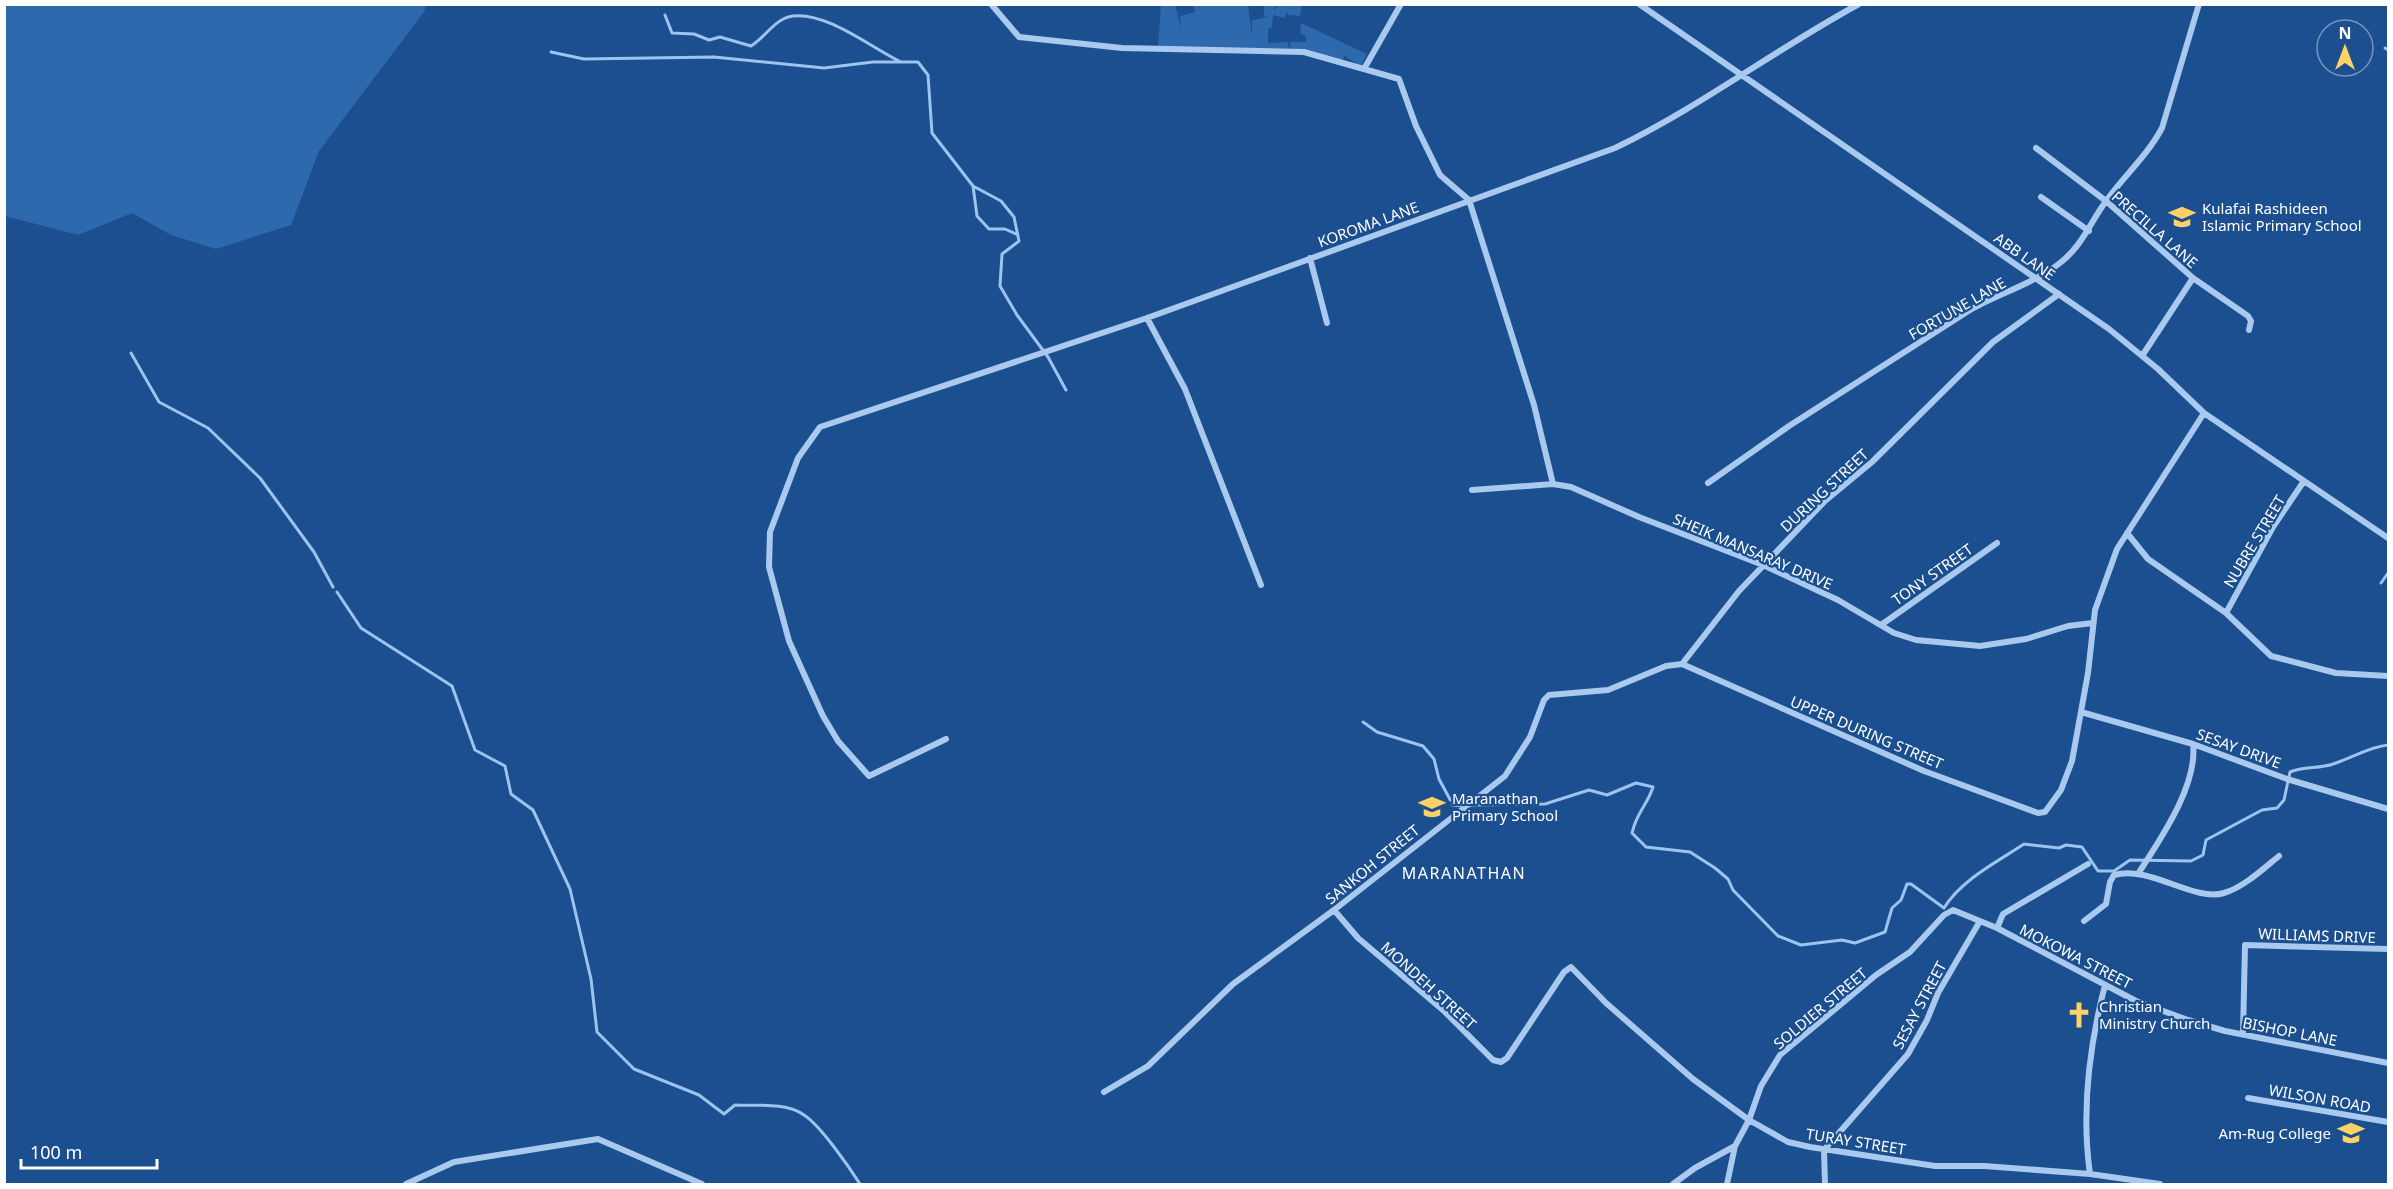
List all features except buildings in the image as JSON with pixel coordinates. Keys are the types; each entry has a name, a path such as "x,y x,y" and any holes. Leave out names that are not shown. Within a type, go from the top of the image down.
{"street":[{"path":"991,4 1019,37 1133,48 1304,52 1399,79 1416,126 1440,175 1469,200 1534,405 1553,484"},
{"path":"1364,69 1401,4"},
{"name":"ABB LANE","path":"1639,4 2059,294 2142,356 2204,413 2388,538"},
{"name":"KOROMA LANE","path":"946,739 869,776 838,741 823,716 789,641 769,567 770,532 806,444 820,427 1147,318 1614,148 1660,125 1859,4"},
{"name":"FORTUNE LANE","path":"1708,483 1789,426 1970,310 2000,293 2037,279 2061,262 2081,243 2106,201 2152,146 2162,128 2199,4"},
{"name":"PRECILLA LANE","path":"2036,148 2106,201 2193,278 2250,318 2249,330"},
{"path":"2042,197 2089,231"},
{"path":"1310,258 1327,323"},
{"path":"2142,356 2193,278"},
{"name":"DURING STREET","path":"1682,664 1763,565 1825,501 1872,462 1993,342 2059,294"},
{"path":"1147,318 1185,389 1261,585"},
{"path":"2081,712 2092,623 2107,570 2127,533 2204,413"},
{"name":"NUBRE STREET","path":"2226,613 2273,527 2304,481"},
{"name":"SHEIK MANSARAY DRIVE","path":"1472,490 1553,484 1571,487 1629,513 1763,565 1838,600 1881,626 1916,640 1980,646 2026,639 2068,626 2092,623"},
{"path":"2127,533 2148,559 2226,613 2271,656 2336,673 2388,676"},
{"name":"TONY STREET","path":"1881,626 1997,543"},
{"name":"UPPER DURING STREET","path":"1682,664 1924,771 2038,813 2045,812 2061,790 2068,775 2081,712"},
{"name":"SANKOH STREET","path":"1104,1092 1148,1066 1233,984 1334,910 1505,776 1530,737 1549,695 1608,690 1666,666 1682,664"},
{"name":"SESAY DRIVE","path":"2081,712 2193,744 2287,779 2388,809"},
{"path":"2138,874 2180,803 2192,763 2193,744"},
{"path":"2084,921 2106,904 2110,882 2114,875 2138,874 2207,894 2223,893 2235,889 2279,856"},
{"path":"1997,928 2003,914 2088,864"},
{"name":"MONDEH STREET","path":"1334,910 1358,938 1444,1011 1493,1060 1501,1062 1507,1058 1564,972 1568,968 1575,968"},
{"name":"MOKOWA STREET","path":"1953,910 1997,928 2136,1001 2188,1020"},
{"name":"SOLDIER STREET","path":"1727,1185 1734,1146 1749,1120 1761,1086 1780,1055 1876,975 1910,952 1944,915 1953,910"},
{"name":"SESAY STREET","path":"1824,1150 1908,1054 1943,984 1980,921"},
{"name":"WILLIAMS DRIVE","path":"2242,1034 2245,945 2388,949"},
{"name":"TURAY STREET","path":"1575,968 1606,1003 1693,1080 1749,1120 1788,1142 1824,1150 1935,1166 1984,1166 2090,1174 2160,1185"},
{"path":"2090,1174 2086,1143 2086,1097 2095,1024 2105,985"},
{"name":"BISHOP LANE","path":"2188,1020 2242,1034 2388,1063"},
{"name":"WILSON ROAD","path":"2248,1098 2388,1122"},
{"path":"406,1185 454,1161 598,1139 702,1185"},
{"path":"1673,1185 1695,1168 1734,1146"},
{"path":"1824,1150 1825,1185"}],"shaded area":[{"path":"4,5 426,5 424,12 319,151 291,225 216,249 171,235 132,213 78,235 5,216"},
{"path":"1161,5 1175,5 1181,28 1180,16 1195,12 1193,5 1248,5 1252,36 1252,20 1268,17 1264,16 1264,5 1275,5 1274,12 1277,5 1302,5 1300,16 1288,15 1288,12 1284,18 1273,15 1272,27 1268,29 1268,45 1269,43 1288,42 1289,50 1158,47"},
{"path":"1301,23 1367,54 1361,66 1344,56 1343,60 1291,49 1290,42 1306,42 1306,36 1300,33"}],"waterway":[{"path":"665,15 672,33 694,34 709,40 720,37 751,46 781,20 793,16 806,16 834,25 901,62"},
{"path":"551,52 584,59 714,57 824,68 873,62 918,62 928,75 932,133 973,186 1001,201 1014,217 1019,241 1002,254 1000,286 1017,315 1048,357 1066,390"},
{"path":"973,186 977,216 989,229 1005,229 1018,235"},
{"path":"131,353 159,402 208,428 260,478 314,552 333,587"},
{"path":"2381,583 2388,573"},
{"path":"337,592 361,628 452,686 475,750 505,766 511,794 533,810 570,889 591,979 597,1032 634,1069 699,1095 724,1114 735,1105 761,1105 789,1108 804,1115 826,1137 860,1184"},
{"path":"1363,722 1377,732 1423,746 1434,759 1439,779 1453,805 1463,806"},
{"path":"1469,805 1545,804 1589,790 1607,795 1636,783 1653,787 1632,833 1646,847 1690,852 1715,868 1728,879 1733,890 1778,936 1801,945 1842,940 1855,943 1885,932 1892,908 1901,900 1907,884 1911,884 1944,908 1970,880 2024,844 2059,848 2066,845 2082,847 2098,871 2114,871 2130,860 2191,861 2203,855 2206,840 2262,810 2277,808 2284,800 2290,772 2328,766 2388,745"}],"place":[{"name":"Kulafai Rashideen Islamic Primary School","path":"2182,217"},
{"name":"Maranathan Primary School","path":"1432,807"},
{"name":"Christian Ministry Church","path":"2079,1015"},
{"name":"Am-Rug College","path":"2351,1133"}],"district":[{"name":"MARANATHAN","path":"1464,873"}]}
